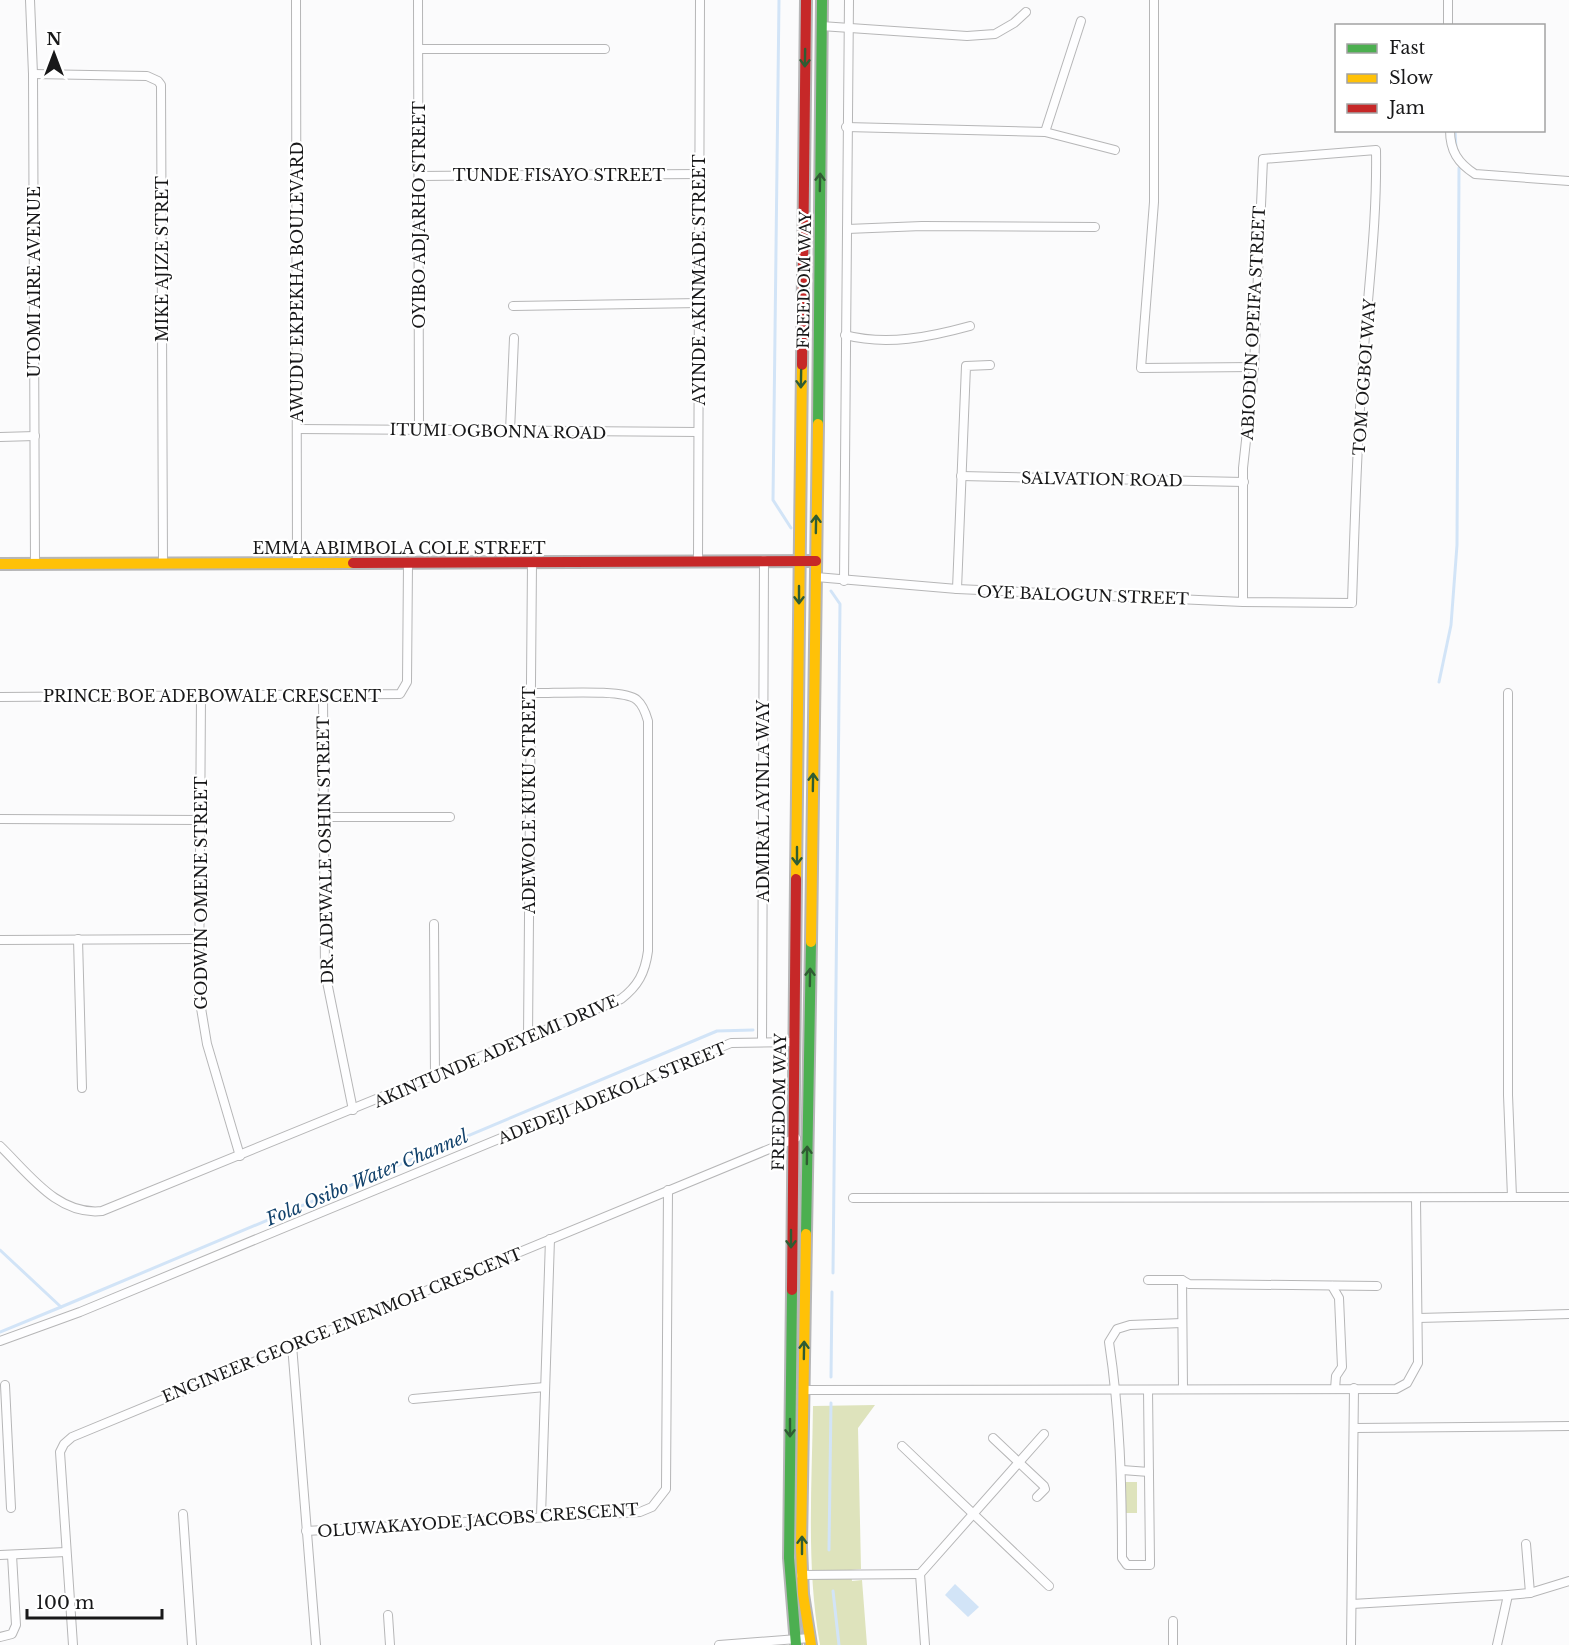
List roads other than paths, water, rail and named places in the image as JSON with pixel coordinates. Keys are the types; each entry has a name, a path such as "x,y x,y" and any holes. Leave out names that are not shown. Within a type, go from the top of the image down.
{"main road":[{"name":"FREEDOM WAY","path":"795,1642 789,1558 806,0"},
{"name":"FREEDOM WAY","path":"810,1641 801,1575 822,0"},
{"name":"EMMA ABIMBOLA COLE STREET","path":"0,564 408,564 799,560"},
{"path":"799,560 816,561"}],"street":[{"name":"UTOMI AIRE AVENUE","path":"30,0 33,74 35,564"},
{"name":"AWUDU EKPEKHA BOULEVARD","path":"296,0 297,564"},
{"name":"OYIBO ADJARHO STREET","path":"418,0 419,430"},
{"name":"AYINDE AKINMADE STREET","path":"698,560 700,0"},
{"path":"844,581 846,127 849,0"},
{"path":"1154,0 1154,202 1141,368 1254,368"},
{"path":"1448,0 1448,24"},
{"path":"821,26 849,26 967,36 995,34 1014,23 1026,12"},
{"path":"1045,132 1080,21"},
{"path":"419,49 605,49"},
{"name":"MIKE AJIZE STRET","path":"33,74 147,76 158,81 161,86 163,564"},
{"path":"846,127 1045,132 1115,150"},
{"path":"1450,132 1455,157 1462,166 1475,174 1569,181"},
{"name":"ABIODUN OPEIFA STREET","path":"1243,602 1244,483 1254,368 1263,159 1376,150"},
{"name":"TOM OGBOI WAY","path":"1352,603 1356,472 1366,323 1375,249 1376,150"},
{"name":"TUNDE FISAYO STREET","path":"419,176 700,174"},
{"path":"847,229 922,226 1095,227"},
{"path":"513,306 699,303"},
{"path":"845,335 876,340 902,340 970,326"},
{"path":"510,431 514,338"},
{"path":"957,589 966,366 990,365"},
{"name":"ITUMI OGBONNA ROAD","path":"298,429 698,432"},
{"path":"0,437 35,436"},
{"name":"SALVATION ROAD","path":"961,476 1244,483"},
{"name":"ADMIRAL AYINLA WAY","path":"762,1041 764,560"},
{"name":"ADEWOLE KUKU STREET","path":"528,1037 532,563"},
{"name":"PRINCE BOE ADEBOWALE CRESCENT","path":"0,696 394,696 405,689 408,564"},
{"name":"OYE BALOGUN STREET","path":"816,577 957,589 1243,602 1352,603"},
{"name":"AKINTUNDE ADEYEMI DRIVE","path":"0,1146 56,1199 79,1211 102,1211 621,999 641,980 648,951 648,721 637,699 621,694 530,693"},
{"path":"1508,693 1508,1095 1512,1197"},
{"name":"GODWIN OMENE STREET","path":"201,696 199,939 202,1022 240,1156"},
{"name":"DR. ADEWALE OSHIN STREET","path":"323,696 325,972 352,1110"},
{"path":"325,817 450,817"},
{"path":"0,819 200,820"},
{"path":"434,924 435,1076"},
{"path":"78,939 81,1089"},
{"path":"0,940 199,939"},
{"name":"ADEDEJI ADEKOLA STREET","path":"0,1341 80,1312 707,1052 731,1043 795,1042"},
{"name":"ENGINEER GEORGE ENENMOH CRESCENT","path":"73,1645 60,1452 64,1444 83,1432 807,1131"},
{"name":"OLUWAKAYODE JACOBS CRESCENT","path":"306,1531 640,1512 652,1507 666,1489 668,1190"},
{"path":"853,1198 1569,1197"},
{"path":"804,1390 1396,1389 1407,1383 1418,1363 1416,1199"},
{"path":"541,1516 550,1239"},
{"path":"1148,1280 1182,1280 1189,1284 1377,1286"},
{"path":"1182,1280 1182,1389"},
{"path":"1332,1286 1339,1298 1342,1367 1336,1376 1335,1389"},
{"path":"1418,1318 1569,1314"},
{"path":"1148,1390 1150,1562 1149,1565 1127,1564 1122,1558 1122,1470 1116,1391 1109,1342 1112,1333 1130,1325 1182,1323"},
{"path":"292,1345 316,1645"},
{"path":"5,1385 11,1508"},
{"path":"413,1400 545,1387"},
{"path":"1351,1645 1354,1388"},
{"path":"1355,1428 1569,1426"},
{"path":"925,1645 920,1574 1044,1434"},
{"path":"993,1438 1045,1487 1037,1497"},
{"path":"902,1446 1049,1586"},
{"path":"0,1471 9,1470"},
{"path":"1122,1470 1149,1472"},
{"path":"183,1515 192,1645"},
{"path":"1526,1544 1530,1593"},
{"path":"0,1555 66,1552"},
{"path":"0,1637 12,1634 16,1625 12,1555"},
{"path":"801,1575 920,1574"},
{"path":"1352,1604 1508,1596 1530,1593 1569,1581"},
{"path":"1497,1645 1508,1596"},
{"path":"388,1615 390,1645"},
{"path":"1173,1621 1173,1645"},
{"path":"719,1645 810,1641"}],"water":[{"path":"955,1584 979,1607 968,1617 945,1595"}],"waterway":[{"path":"779,0 773,500 791,528"},
{"path":"1455,132 1456,149"},
{"path":"1439,682 1451,625 1457,545 1459,168"},
{"path":"831,591 840,604 833,1273"},
{"name":"Fola Osibo Water Channel","path":"0,1250 61,1307 717,1031 753,1030"},
{"path":"831,1377 832,1292"},
{"path":"0,1332 61,1307"},
{"path":"829,1550 831,1403"},
{"path":"833,1591 839,1645"}]}
